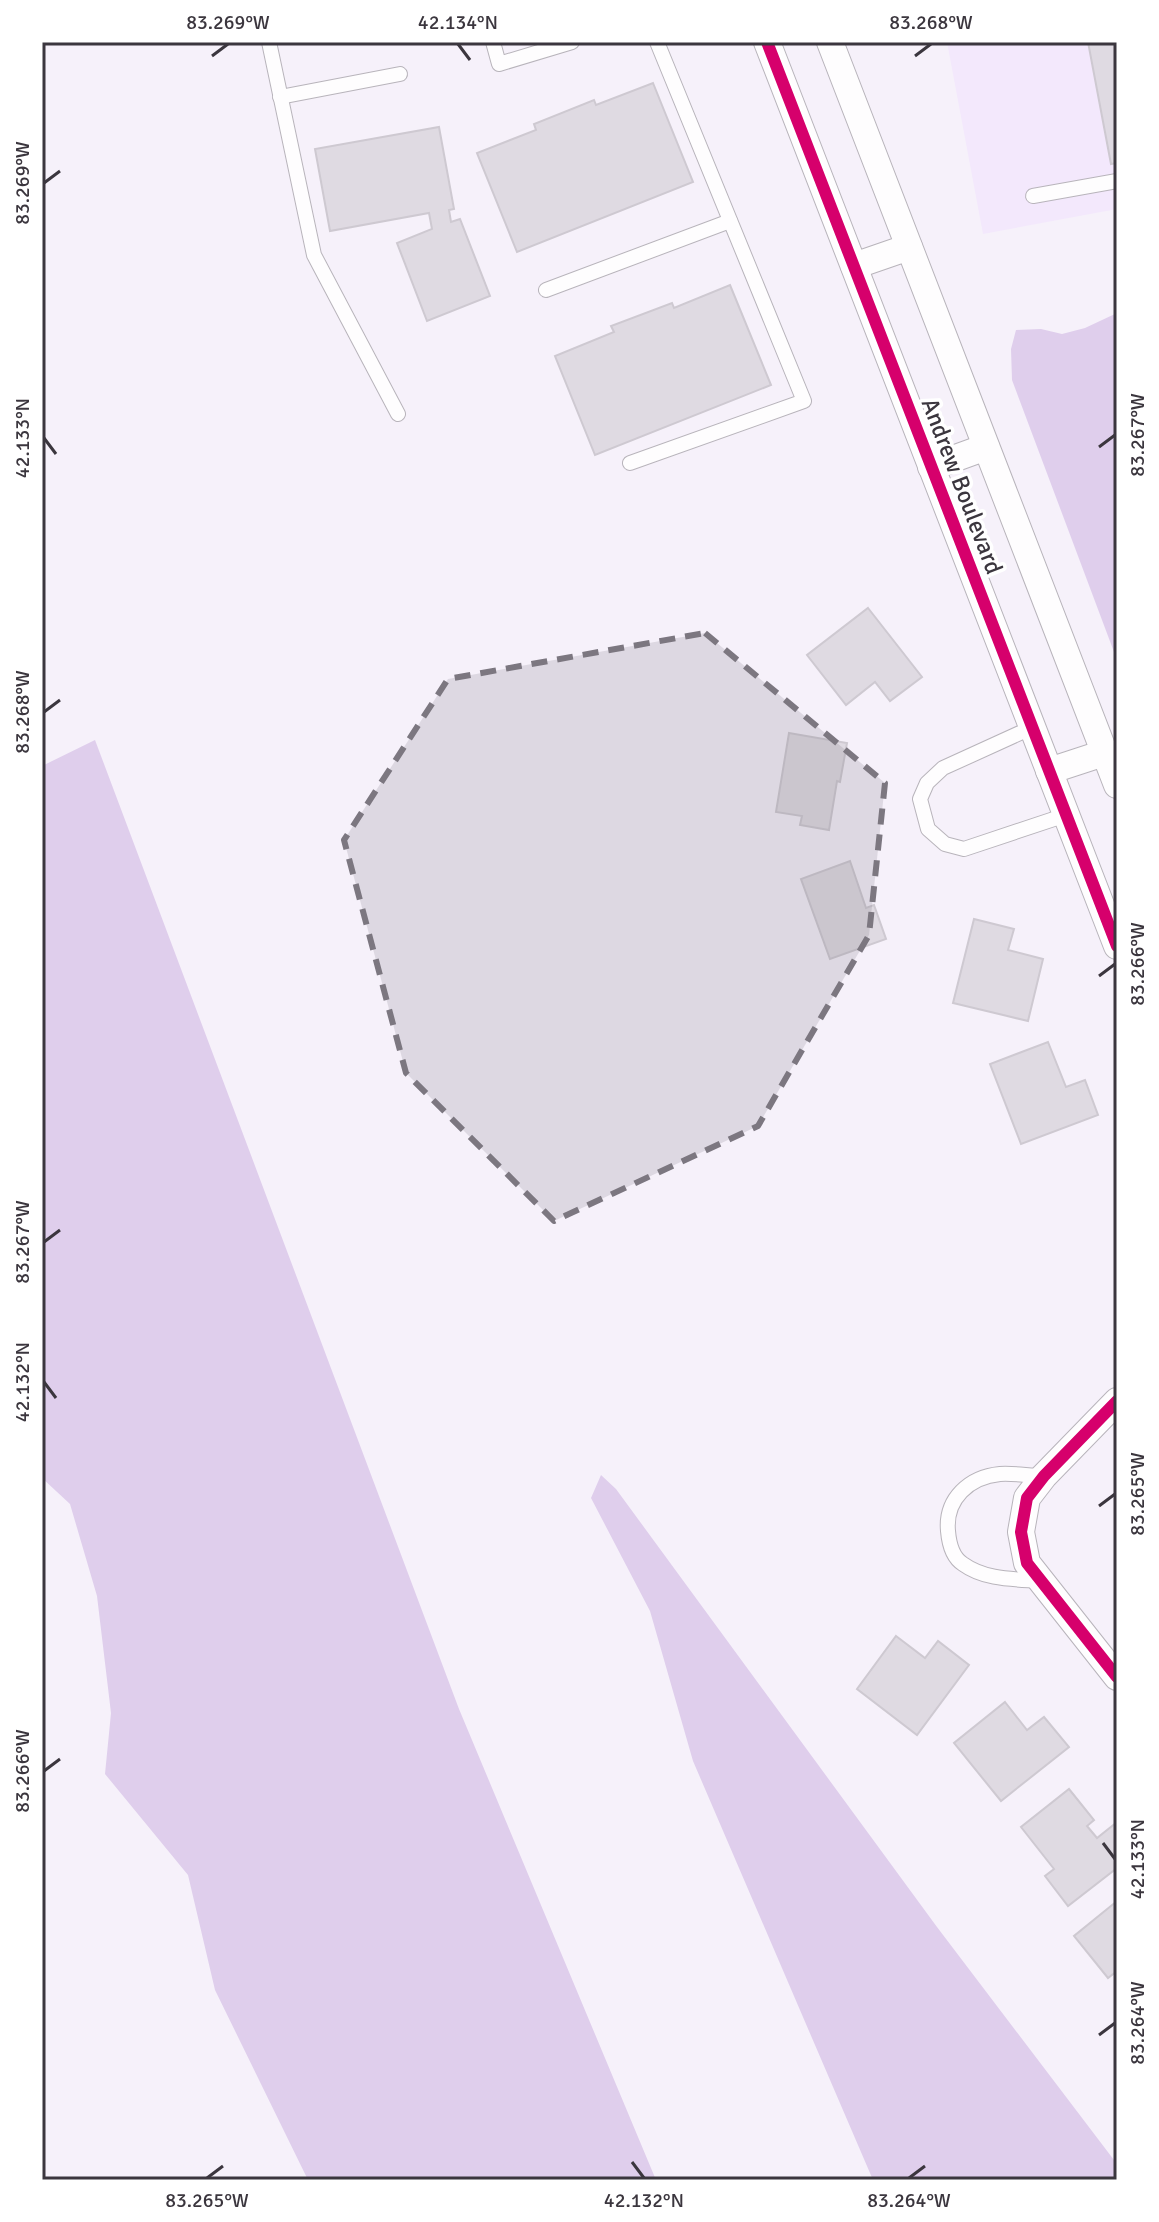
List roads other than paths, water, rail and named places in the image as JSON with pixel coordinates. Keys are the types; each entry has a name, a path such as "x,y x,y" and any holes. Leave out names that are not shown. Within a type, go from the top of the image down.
{"street":[{"name":"Andrew Boulevard","path":"767,42 1117,946"},
{"name":"Andrew Boulevard","path":"830,42 1117,785"},
{"path":"854,266 909,247"},
{"name":"Andrew Boulevard","path":"931,467 986,447"},
{"path":"1049,771 1104,753"},
{"path":"1117,1401 1044,1476 1025,1502 1021,1532 1027,1563 1117,1677"}],"lane":[{"path":"269,42 314,255 398,414"},
{"path":"493,42 499,64 572,42"},
{"path":"630,463 804,401 657,42"},
{"path":"280,97 400,74"},
{"path":"1033,196 1117,181"},
{"path":"546,290 730,221"},
{"path":"1031,728 943,768 935,775 927,783 920,799 928,829 945,844 964,849 1066,815"},
{"path":"1041,1581 990,1577 961,1563 951,1549 947,1519 951,1505 961,1490 976,1481 1001,1474 1044,1476"}]}
